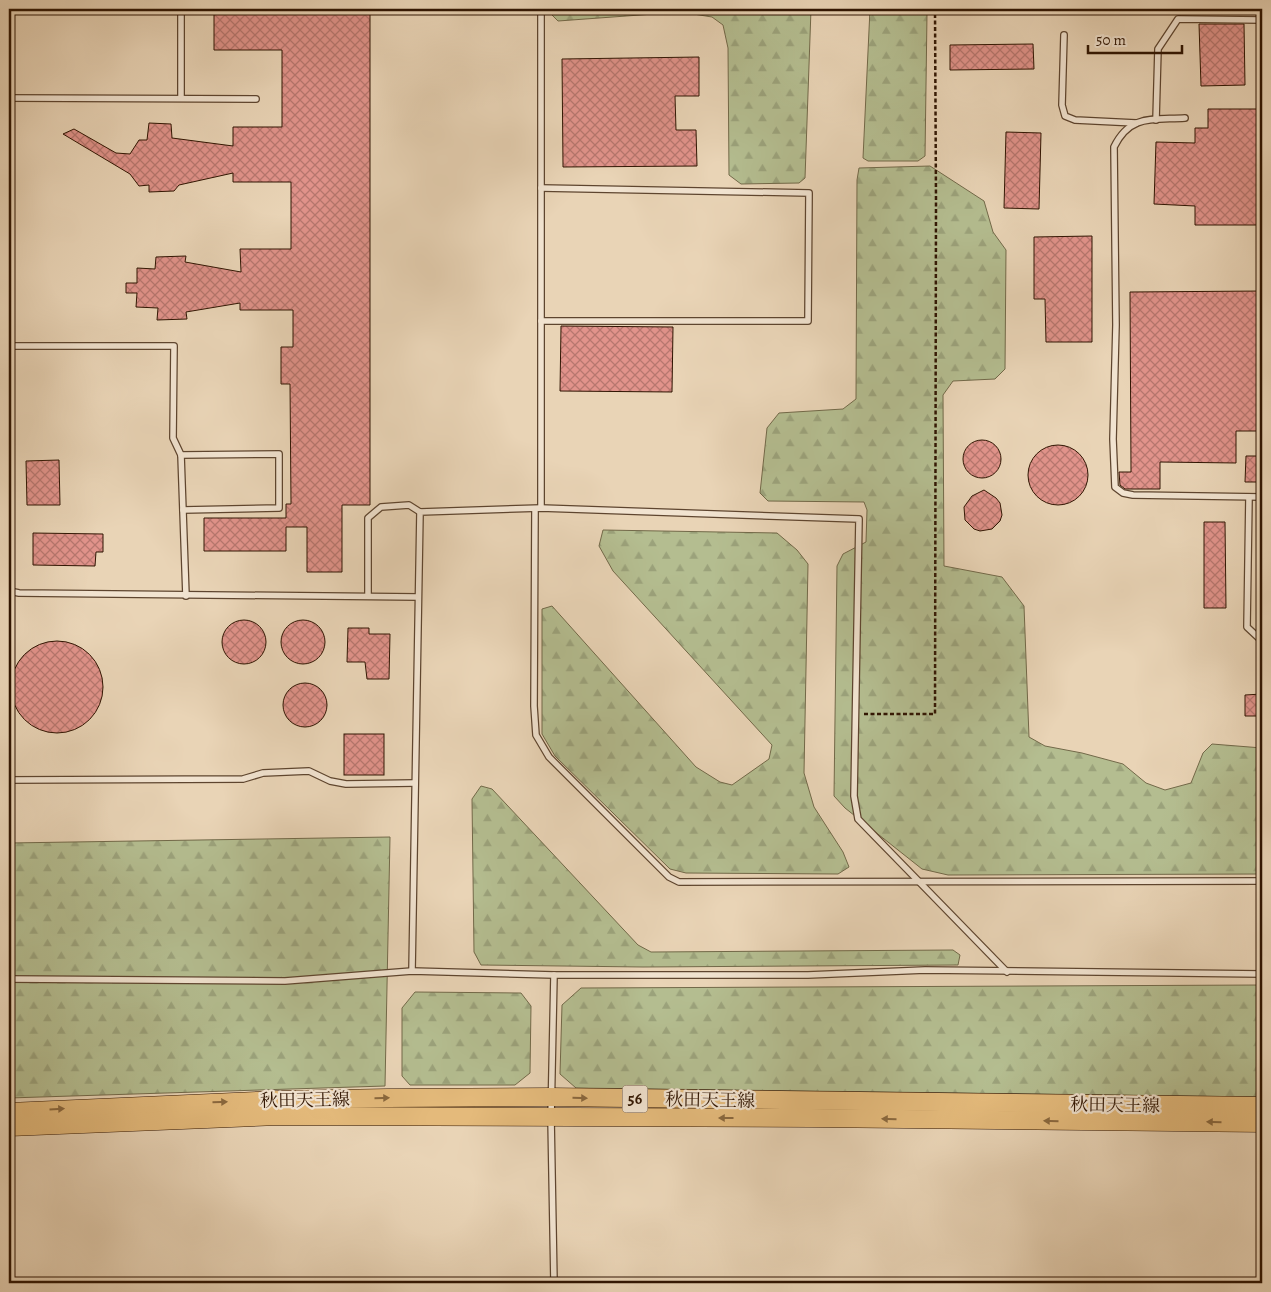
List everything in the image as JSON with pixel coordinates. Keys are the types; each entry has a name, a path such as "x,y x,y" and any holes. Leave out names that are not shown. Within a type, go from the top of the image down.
{"main road":[{"name":"秋田天王線","path":"9,1112 278,1100 551,1097 1262,1106"},
{"name":"秋田天王線","path":"9,1127 278,1116 812,1118 1262,1123"}],"lane":[{"path":"9,54 10,9"},
{"path":"181,9 181,98"},
{"path":"541,9 541,321 534,706 536,735 549,757 669,877 679,882 1262,881"},
{"path":"1156,120 1158,49 1178,19 1262,20"},
{"path":"1064,35 1062,105 1065,116 1075,120 1136,122 1185,118"},
{"path":"9,98 256,98"},
{"path":"1136,122 1125,129 1114,147 1116,325 1113,439 1115,487 1123,493 1133,495 1262,497"},
{"path":"541,188 809,193 808,321 541,321"},
{"path":"9,346 174,346 173,438 181,455 186,596"},
{"path":"181,455 279,454 279,508 183,510"},
{"path":"1249,497 1247,626 1262,641"},
{"path":"368,596 368,518 381,506 409,506 420,512 538,509 859,519 854,796 858,819 1006,972"},
{"path":"412,971 420,512"},
{"path":"9,591 19,593 186,596 418,596"},
{"path":"9,780 243,779 263,773 309,771 330,781 346,784 415,783"},
{"path":"9,979 285,981 412,971 554,975 808,974 925,970 1262,974"},
{"path":"554,975 551,1097 554,1283"}],"path":[{"path":"856,714 935,714 935,119 937,75 935,9"}],"green space":[{"path":"551,9 811,9 805,178 799,183 741,184 729,175 728,48 723,25 712,17 681,12 558,21 552,15"},
{"path":"870,9 929,9 927,14 925,156 918,161 868,161 863,158"},
{"path":"930,166 984,201 993,232 1006,250 1005,369 995,379 953,381 943,395 944,566 1002,577 1024,606 1029,737 1045,746 1123,764 1146,783 1165,790 1191,783 1203,753 1212,744 1262,748 1262,874 948,875 922,869 845,808 834,796 837,566 843,554 866,542 867,510 864,502 768,501 760,493 767,428 779,413 843,409 856,399 857,180 859,168"},
{"path":"603,530 777,533 797,550 808,564 804,773 814,807 843,852 849,867 838,874 686,873 670,869 555,756 542,734 542,609 552,606 696,767 720,782 732,785 769,759 772,745 613,571 599,546"},
{"path":"481,786 492,789 638,945 651,952 953,950 960,955 958,965 643,967 481,965 474,952 472,799"},
{"path":"390,837 385,1086 9,1098 9,843"},
{"path":"1262,985 1262,1097 576,1088 560,1074 562,1005 581,988"},
{"path":"415,992 521,993 531,1006 530,1073 515,1085 410,1085 402,1076 402,1008"}],"building":[{"path":"214,9 370,9 370,505 342,505 342,572 307,572 307,527 286,527 286,551 204,551 204,518 286,518 286,504 291,504 290,384 281,384 281,347 293,347 293,310 240,310 240,303 186,312 187,319 157,320 158,308 136,307 137,293 126,293 126,283 137,283 137,268 155,269 156,257 186,256 185,262 241,272 240,249 291,249 291,182 233,182 233,173 179,185 174,191 149,192 149,185 139,186 130,174 63,134 74,129 116,153 130,154 139,140 147,140 149,123 171,124 172,138 233,146 233,127 282,127 282,50 214,50"},
{"path":"1199,24 1244,24 1245,85 1201,86"},
{"path":"1033,44 1034,69 950,70 950,45"},
{"path":"699,57 699,96 675,96 676,130 696,130 697,166 563,167 562,59"},
{"path":"1208,109 1262,109 1262,225 1195,225 1195,206 1154,204 1156,142 1195,143 1195,128 1208,128"},
{"path":"1006,132 1041,133 1039,209 1004,208"},
{"path":"1092,236 1092,342 1046,342 1045,299 1034,299 1034,237"},
{"path":"1262,291 1262,431 1236,431 1236,463 1160,462 1160,489 1125,489 1120,485 1119,472 1131,472 1130,292"},
{"path":"561,326 673,327 672,392 560,391"},
{"path":"982,440 996,445 1001,459 996,473 982,478 968,473 963,459 968,445"},
{"path":"1058,445 1075,450 1083,458 1088,475 1083,492 1075,500 1058,505 1041,500 1033,492 1028,475 1033,458 1041,450"},
{"path":"1246,456 1262,456 1262,482 1245,482"},
{"path":"59,460 60,505 27,505 26,461"},
{"path":"984,490 1000,503 1002,515 1000,521 992,529 980,531 974,529 965,520 964,507 972,496"},
{"path":"1204,522 1225,522 1226,608 1204,608"},
{"path":"33,533 103,534 103,552 96,552 95,566 33,565"},
{"path":"248,620 260,626 265,633 265,651 260,658 253,663 240,664 232,661 225,654 222,638 225,630 232,623"},
{"path":"307,620 319,626 324,633 324,651 319,658 312,663 299,664 291,661 284,654 281,638 284,630 291,623"},
{"path":"348,628 369,628 369,634 390,634 389,679 367,679 365,662 347,662"},
{"path":"57,641 75,644 90,654 100,669 103,687 100,705 90,720 75,730 57,733 39,730 24,720 14,705 11,687 14,669 24,654 39,644"},
{"path":"309,683 321,689 326,696 326,714 321,721 314,726 301,727 293,724 286,717 283,701 286,693 293,686"},
{"path":"1262,694 1262,716 1245,716 1245,695"},
{"path":"344,734 384,734 384,775 344,775"}]}
